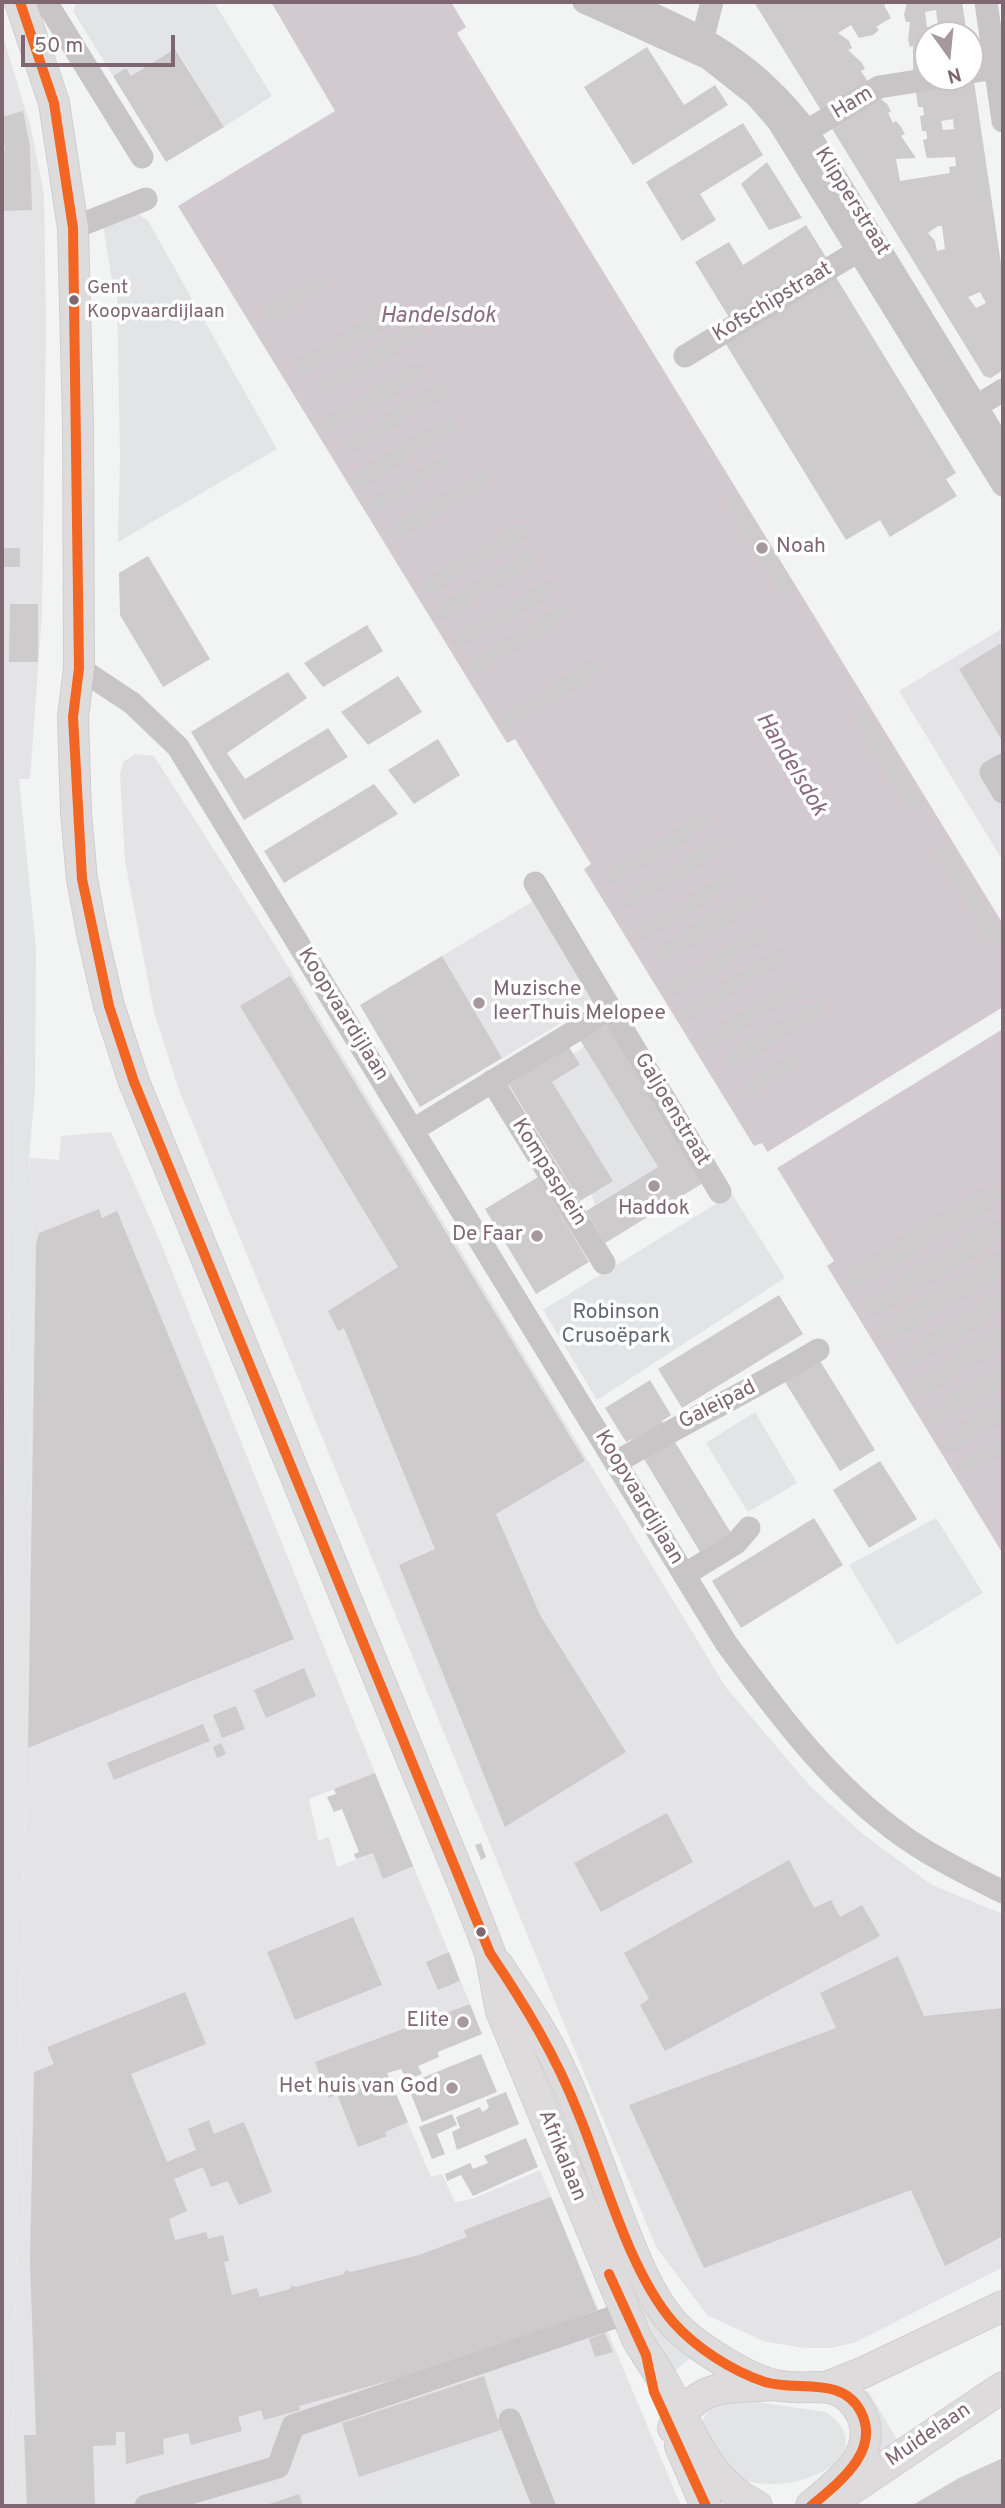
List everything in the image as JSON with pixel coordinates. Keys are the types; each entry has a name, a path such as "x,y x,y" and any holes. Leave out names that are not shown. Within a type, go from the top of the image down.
{"main road":[{"path":"22,2 54,103 73,228 78,423 79,668"},
{"name":"Afrikalaan","path":"79,668 73,717 76,813 82,879 119,1038 177,1189 490,1953 502,2011 626,2313 676,2422 706,2506"},
{"name":"Afrikalaan","path":"490,1953 527,2009 562,2073 650,2290 673,2323 702,2348 774,2385 829,2386"},
{"path":"829,2386 1003,2306"},
{"path":"676,2422 695,2399 714,2389 774,2385"},
{"path":"811,2506 855,2466 865,2446 866,2430 861,2413 851,2399 829,2386"},
{"name":"Muidelaan","path":"818,2506 838,2498 1003,2387"},
{"name":"Afrikalaan","path":"676,2422 719,2479 738,2497 757,2506"}],"street":[{"path":"46,2 142,157"},
{"name":"Klipperstraat","path":"584,2 645,29 701,45 771,88 807,131 969,411"},
{"path":"625,2 701,45 712,2"},
{"path":"986,2 1003,121"},
{"name":"Klipperstraat","path":"701,45 778,121 860,250 969,411"},
{"path":"984,70 995,68"},
{"name":"Ham","path":"807,131 879,87 914,82"},
{"path":"73,228 146,200"},
{"name":"Kofschipstraat","path":"685,356 860,250"},
{"path":"1000,465 969,411 1003,390"},
{"name":"Koopvaardijlaan","path":"79,668 132,703 178,747 726,1643 813,1754 863,1804 917,1846 1003,1892"},
{"path":"1003,765 991,772 1003,792"},
{"name":"Galjoenstraat","path":"535,883 720,1192"},
{"path":"413,1130 611,1009"},
{"name":"Kompasplein","path":"492,1082 604,1264"},
{"name":"Galeipad","path":"617,1462 682,1423 752,1390 818,1350"},
{"path":"684,1575 736,1543 749,1528"},
{"path":"146,2506 278,2467 292,2426 626,2313"},
{"path":"510,2420 544,2506"}],"shaded area":[{"path":"2,33 31,128 44,194 46,328 42,612 30,779 19,779 2,745"},
{"path":"1003,628 1003,861 899,691"},
{"path":"135,754 154,756 273,942 725,1686 810,1786 863,1834 932,1885 1003,1914 1003,2267 856,2342 831,2348 805,2348 763,2341 707,2315 656,2247 179,1090 154,1012 125,861 120,775 123,762"},
{"name":"Muzische leerThuis Melopee","path":"537,899 598,1001 420,1107 360,1005"},
{"path":"2,980 9,1084 10,1216 2,1827"},
{"path":"111,1132 157,1234 375,1773 309,1799 318,1841 329,1837 337,1867 403,1841 470,2004 374,2043 431,2177 442,2174 455,2202 472,2199 540,2170 681,2506 12,2506 35,1248 29,1158 59,1160 61,1136"}],"green space":[{"path":"77,2 214,2 272,96 224,127 176,49 131,76 126,68 113,76 73,11"},
{"path":"134,211 148,221 277,449 118,542 120,458 117,291 112,281 103,224"},
{"path":"2,745 19,779 36,949 35,1091 29,1158 35,1248 12,2506 2,2506 2,1827 10,1216 9,1084 2,980"},
{"path":"584,1047 658,1167 595,1205 552,1082 579,1066 573,1054"},
{"name":"Robinson Crusoëpark","path":"732,1194 785,1278 597,1400 543,1310"},
{"path":"755,1412 797,1483 748,1512 706,1443"},
{"path":"936,1518 983,1593 897,1645 849,1565"},
{"path":"543,2048 660,2328 690,2358 672,2373 631,2290 527,2057"},
{"path":"868,2391 900,2444 883,2455 875,2454 861,2394"},
{"path":"735,2399 826,2412 843,2429 845,2446 837,2461 820,2473 798,2481 774,2484 750,2482 729,2472 701,2425 714,2406"},
{"path":"501,2430 526,2506 332,2506 389,2488 383,2469"}],"water":[{"name":"Handelsdok","path":"271,2 451,2 466,27 457,33 1003,924 1003,1554 827,1266 834,1261 762,1143 754,1146 584,869 591,864 515,739 507,743 178,206 335,111"}],"pier":[{"path":"1003,1007 1003,1029 774,1170 764,1154"}],"building":[{"path":"754,2 889,2 884,5 891,18 876,27 879,30 873,35 859,38 851,25 838,33 849,41 852,48 848,50 862,63 865,69 861,71 871,86 822,112"},
{"path":"907,2 962,2 965,21 937,21 936,10 925,12 926,21 914,21 914,71 913,46 910,47 908,40 910,22 906,22 904,15"},
{"path":"647,47 684,105 715,85 728,105 633,165 584,87"},
{"path":"175,49 224,127 166,162 113,76 126,68 131,76"},
{"path":"975,91 1003,277 1003,370 991,378 984,376 831,127 876,95 887,104 893,123 896,121 901,127 905,134 901,136 916,158 896,159 900,181 950,173 949,167 956,166 955,157 927,158 923,140 927,139 927,135 926,131 922,131 920,116 924,115 923,107 918,107 916,92","holes":["953,119 954,129 943,130 941,121","942,226 945,249 937,251 935,241 928,233","980,292 986,303 976,308 968,297"]},
{"path":"23,111 30,147 32,210 2,211 2,150 5,150 2,117"},
{"path":"743,123 763,155 700,194 716,220 682,241 646,182"},
{"path":"767,162 802,218 769,230 741,184"},
{"path":"806,225 827,259 730,319 695,262 729,242 743,265"},
{"path":"322,274 328,284 323,291 273,322 266,319 263,309"},
{"path":"834,274 956,473 946,479 957,496 890,537 880,520 846,540 724,341"},
{"path":"391,305 399,314 395,322 307,374 297,373 294,366 297,360"},
{"path":"414,324 422,332 419,340 329,393 319,391 320,381"},
{"path":"417,363 425,368 421,379 332,432 321,431 323,419"},
{"path":"438,383 447,391 442,398 358,451 348,447 349,438"},
{"path":"454,418 458,427 452,433 364,486 353,484 354,473 445,419"},
{"path":"447,455 452,455 442,471 380,510 370,509 372,499"},
{"path":"481,472 490,476 488,486 397,540 388,540 385,533 388,527"},
{"name":"Noah","path":"738,495 796,589 791,598 782,596 728,506 728,498"},
{"path":"520,523 533,523 527,536 431,594 421,592 420,585 426,580"},
{"path":"2,548 20,548 20,567 2,567"},
{"path":"527,551 535,551 535,564 448,619 436,619 434,613 439,605"},
{"path":"148,556 210,659 163,687 120,615 119,573"},
{"path":"548,580 557,584 553,595 463,645 453,647 452,642 456,635"},
{"path":"564,603 571,610 568,618 479,673 469,669 471,661"},
{"path":"10,604 38,604 38,662 9,662"},
{"path":"367,625 383,651 323,687 304,663"},
{"path":"1003,642 1003,742 959,669"},
{"path":"594,659 603,666 596,677 509,728 500,724 504,714"},
{"path":"288,672 307,698 227,753 245,779 328,728 348,757 244,820 191,732"},
{"path":"398,676 422,712 368,745 341,712"},
{"path":"865,709 924,803 919,813 909,809 856,723 856,712"},
{"path":"438,739 460,775 414,804 388,770"},
{"path":"374,784 398,814 284,883 264,851"},
{"path":"700,815 708,817 710,822 703,831 621,881 611,883 606,879 611,869"},
{"path":"715,839 723,842 725,849 722,853 631,908 622,904 623,896"},
{"path":"940,843 949,845 1003,934 1003,943 1000,946 990,943 937,856 935,849"},
{"path":"733,870 740,877 737,885 647,938 639,939 636,935 639,926"},
{"path":"756,890 761,896 757,906 670,960 660,958 657,952 660,946 749,891"},
{"path":"762,927 770,933 766,941 677,995 667,995 664,988 668,982"},
{"path":"780,949 785,955 783,963 692,1019 682,1015 683,1007"},
{"path":"442,956 502,1058 420,1107 360,1005"},
{"path":"290,976 585,1461 496,1514 540,1615 626,1752 505,1827 399,1565 435,1549 344,1328 338,1331 328,1311 398,1267 240,1006"},
{"path":"798,979 804,984 800,993 712,1048 700,1044 703,1035"},
{"path":"819,999 825,1004 822,1014 735,1068 727,1070 722,1065 725,1055"},
{"path":"611,1023 708,1180 605,1243 586,1211 658,1167 580,1040"},
{"path":"569,1047 580,1065 552,1082 613,1181 580,1201 509,1085"},
{"path":"801,1057 794,1069 752,1097 744,1085 780,1061"},
{"name":"De Faar","path":"538,1177 589,1262 536,1294 485,1209"},
{"path":"993,1185 1003,1188 1001,1198 993,1207 862,1287 844,1284 850,1269 981,1189"},
{"path":"99,1209 102,1218 117,1211 294,1639 28,1748 36,1244 39,1233"},
{"path":"1003,1220 1003,1238 997,1244 880,1314 866,1313 863,1306 869,1297 985,1225"},
{"path":"1003,1249 1003,1275 893,1340 878,1341 877,1328 887,1319"},
{"path":"1003,1288 1003,1312 911,1368 897,1368 897,1358 908,1348"},
{"path":"779,1295 803,1334 682,1408 658,1369"},
{"path":"1003,1324 1003,1349 923,1397 912,1395 909,1388 913,1381"},
{"path":"817,1356 875,1450 840,1471 782,1377"},
{"path":"1003,1363 1003,1387 946,1422 927,1424 927,1416 936,1406"},
{"path":"650,1380 671,1415 662,1421 731,1533 700,1552 632,1439 626,1442 605,1408"},
{"path":"1003,1398 1003,1422 954,1451 940,1449 944,1435"},
{"path":"1003,1439 1003,1455 961,1478 954,1467"},
{"path":"880,1461 917,1519 869,1548 833,1490"},
{"path":"814,1518 843,1565 741,1628 712,1581"},
{"path":"304,1668 316,1696 266,1718 254,1690"},
{"path":"236,1706 245,1729 222,1738 213,1715"},
{"path":"203,1724 210,1741 114,1780 107,1763"},
{"path":"221,1743 226,1754 217,1758 213,1747"},
{"path":"375,1773 413,1866 383,1879 373,1853 356,1859 354,1854 359,1852 342,1809 334,1812 327,1797 336,1794 334,1789"},
{"path":"667,1813 693,1862 601,1912 574,1863"},
{"path":"481,1843 486,1857 481,1860 475,1845"},
{"path":"789,1860 814,1908 831,1900 840,1917 862,1905 880,1936 665,2051 640,2005 649,1999 624,1953"},
{"path":"353,1917 382,1985 295,2020 267,1952"},
{"path":"449,1952 460,1981 438,1990 426,1962"},
{"path":"898,1956 924,2016 1003,2008 1003,2236 945,2266 911,2190 704,2268 629,2105 836,2028 820,1993"},
{"path":"185,1992 206,2044 131,2074 167,2162 196,2150 188,2129 209,2120 214,2134 244,2122 272,2192 239,2205 228,2181 211,2187 203,2167 174,2179 187,2211 169,2219 175,2240 206,2232 208,2239 223,2235 229,2261 224,2262 232,2295 257,2288 260,2297 290,2289 292,2285 296,2287 344,2274 346,2270 350,2272 419,2255 467,2237 464,2230 551,2197 597,2310 470,2358 299,2406 300,2410 264,2420 261,2410 238,2417 242,2431 191,2445 188,2433 163,2439 164,2454 126,2464 125,2432 116,2432 116,2445 93,2446 95,2506 27,2506 24,2435 36,2435 30,2262 34,2072 54,2064 47,2047"},
{"path":"470,2004 482,2034 438,2052 439,2057 418,2066 422,2074 407,2080 401,2069 387,2073 408,2122 385,2132 387,2136 358,2147 337,2094 329,2098 325,2087 320,2089 317,2082 321,2080 315,2062"},
{"name":"Het huis van God","path":"481,2054 497,2092 422,2122 407,2084"},
{"path":"506,2092 519,2124 457,2150 452,2132 460,2128 456,2117 480,2107 482,2112 486,2110 489,2107 486,2100"},
{"path":"452,2114 457,2125 437,2134 445,2154 432,2159 419,2127"},
{"path":"526,2138 538,2167 473,2196 461,2175 447,2181 445,2174 470,2163 473,2169 488,2163 484,2156"},
{"path":"605,2333 613,2352 595,2357 589,2339"},
{"path":"484,2376 501,2430 359,2477 342,2423"},
{"path":"1003,2458 1003,2506 911,2506 959,2478"},
{"path":"299,2494 303,2506 263,2506"}],"transit line":[{"name":"50","path":"20,2 54,103 73,228 79,668 73,717 82,879 109,1006 134,1082 490,1953 560,2072 643,2277 673,2322 715,2358 765,2382 818,2387 842,2393 853,2400 861,2412 866,2427 861,2453 844,2477 811,2506"},
{"name":"50","path":"609,2274 646,2355 654,2392 706,2506"}],"place":[{"name":"Gent Koopvaardijlaan","path":"74,300"},
{"name":"Noah","path":"762,548"},
{"name":"Muzische leerThuis Melopee","path":"479,1003"},
{"name":"Haddok","path":"654,1186"},
{"name":"De Faar","path":"537,1236"},
{"name":"Elite","path":"463,2022"},
{"name":"Het huis van God","path":"452,2088"}]}
